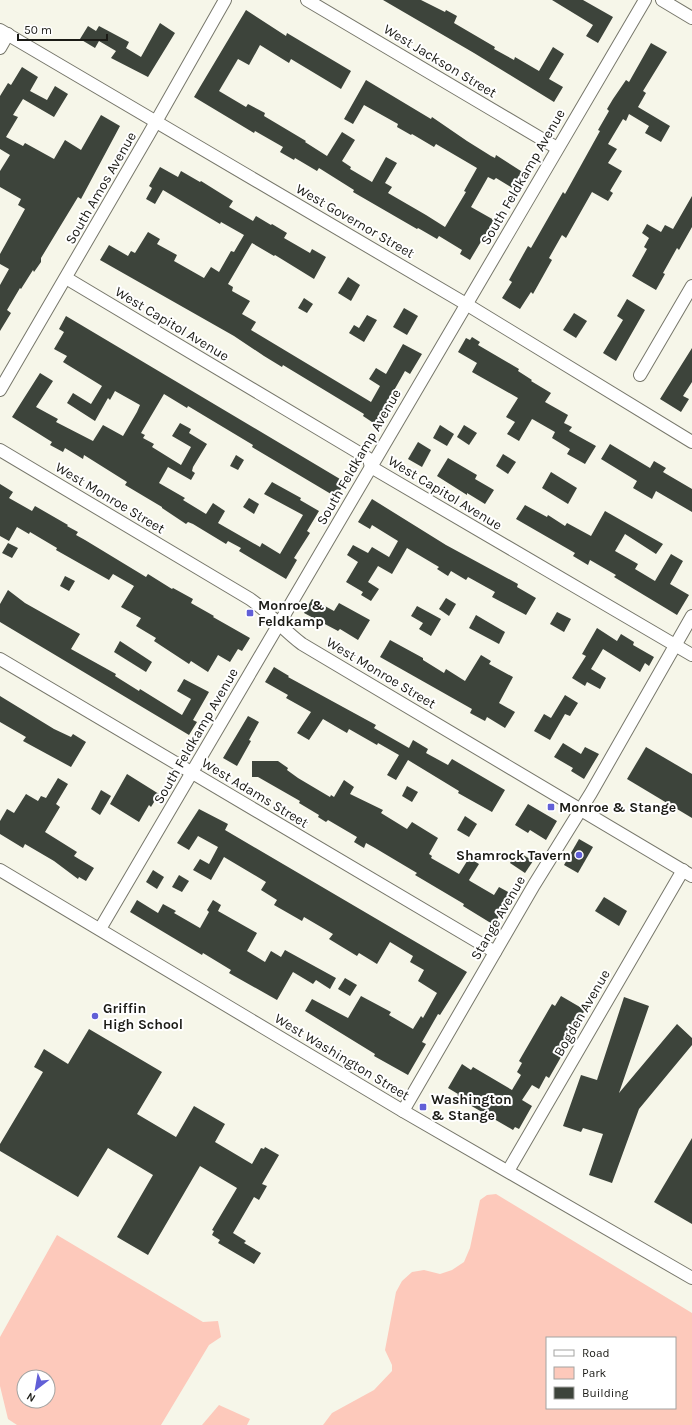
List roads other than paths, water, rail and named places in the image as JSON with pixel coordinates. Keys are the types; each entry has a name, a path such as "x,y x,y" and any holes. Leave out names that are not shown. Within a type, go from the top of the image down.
{"street":[{"name":"South Amos Avenue","path":"0,390 225,0"},
{"name":"West Jackson Street","path":"307,0 557,148"},
{"name":"South Feldkamp Avenue","path":"100,929 645,0"},
{"path":"662,0 692,18"},
{"name":"West Governor Street","path":"4,32 466,304 692,442"},
{"path":"0,48 4,32"},
{"name":"West Capitol Avenue","path":"66,278 366,457 369,459 371,467 692,656"},
{"path":"640,375 692,286"},
{"name":"West Monroe Street","path":"0,450 250,599 263,608 278,625 302,644 688,873"},
{"name":"Stange Avenue","path":"403,1111 495,952 591,793 692,616"},
{"name":"West Adams Street","path":"0,659 495,952"},
{"name":"West Washington Street","path":"0,870 403,1111 692,1278"},
{"name":"Bogden Avenue","path":"508,1171 688,873"}],"place":[{"name":"Monroe & Feldkamp","path":"250,613"},
{"name":"Monroe & Stange","path":"551,807"},
{"name":"Shamrock Tavern","path":"579,855"},
{"name":"Griffin High School","path":"95,1016"},
{"name":"Washington & Stange","path":"423,1107"}]}
